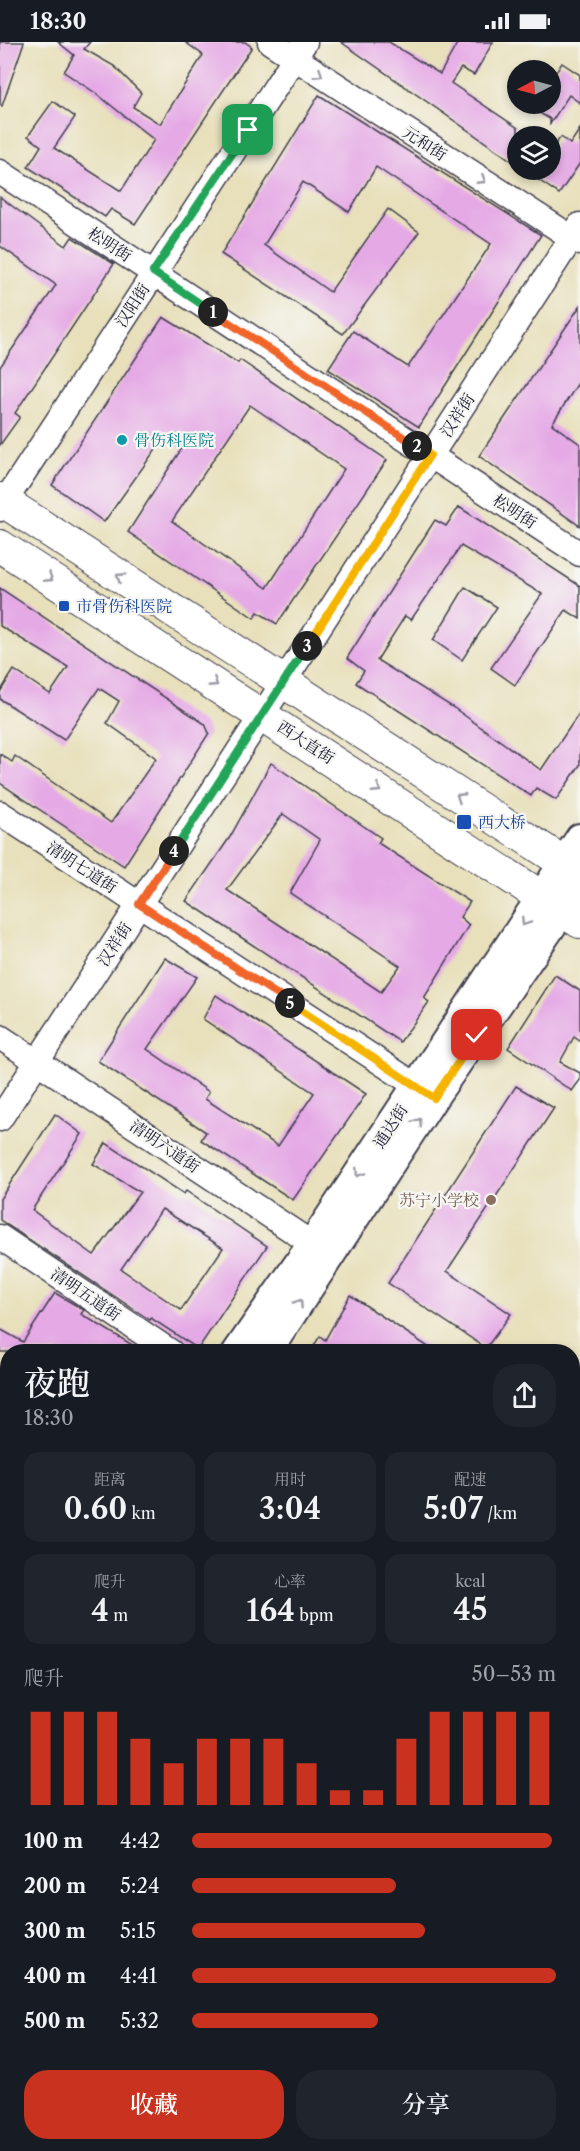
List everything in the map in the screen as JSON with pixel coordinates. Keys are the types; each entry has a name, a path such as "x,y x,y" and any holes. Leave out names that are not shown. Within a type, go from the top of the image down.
{"main road":[{"path":"2,503 283,683 576,865"},
{"name":"西大直街","path":"0,546 263,714 561,910"},
{"name":"通达街","path":"271,1344 321,1250 425,1092 561,910 576,865"},
{"name":"通达街","path":"244,1344 321,1250"}],"street":[{"name":"元和街","path":"270,42 300,50 577,235"},
{"name":"汉阳街","path":"2,503 300,50"},
{"name":"松明街","path":"0,172 580,554"},
{"name":"汉祥街","path":"0,1119 430,455 577,235"},
{"name":"清明七道街","path":"0,813 425,1092"},
{"name":"清明六道街","path":"0,1036 321,1250"},
{"name":"清明五道街","path":"0,1237 159,1344"}],"building":[{"path":"0,42 24,42 2,106 0,105"},
{"path":"58,42 90,42 84,49 114,66 141,93 133,107 160,124 203,55 185,42 245,42 252,47 135,224 111,209 105,217 28,167 41,146 28,136 53,101 75,117 54,148 121,191 154,140 97,94 64,72 74,55"},
{"path":"341,42 389,42 440,74 458,42 493,42 474,75 461,68 451,83 515,126 507,126 507,157"},
{"path":"561,64 580,75 580,103 569,95 561,107"},
{"path":"319,95 541,235 419,427 328,369 353,331 408,367 491,244 376,167 349,212 303,182 264,245 330,292 388,209 419,232 343,334 221,254"},
{"path":"541,114 557,114 550,124 550,119"},
{"path":"580,129 580,163 559,194 539,180 561,180 561,137 570,144"},
{"path":"0,197 66,246 72,237 114,264 15,413 20,417 0,445 0,367 56,285 0,246"},
{"path":"580,306 580,380 552,424 580,444 580,526 479,456"},
{"path":"163,317 238,363 240,360 387,460 277,624 258,612 254,618 128,532 182,448 165,436 104,522 52,485","holes":["250,405 344,469 267,588 172,521"]},
{"path":"459,507 580,586 580,619 566,610 515,685 491,668 542,594 461,546 411,620 405,616 377,660 454,708 541,770 580,712 580,765 556,800 536,788 531,796 356,683 364,671 347,658 435,520 446,526"},
{"path":"465,587 497,607 462,660 433,640"},
{"path":"0,588 205,724 209,733 124,866 0,783 0,754 12,762 15,756 111,823 156,758 107,723 119,701 99,688 64,740 0,699 0,692 14,670 50,694 68,667 0,626"},
{"path":"271,763 381,838 378,843 470,902 460,917 469,925 424,998 429,1002 400,1042 186,901 230,837","holes":["283,814 320,840 290,893 400,966 381,992 227,890"]},
{"path":"165,958 197,977 147,1049 209,1092 205,1099 278,1146 314,1093 203,1019 216,995 366,1094 293,1200 201,1140 206,1132 98,1061"},
{"path":"555,975 580,991 580,1041 574,1037 560,1062 580,1073 580,1080 572,1091 508,1048"},
{"path":"516,1086 554,1108 447,1271 511,1314 489,1344 480,1344 388,1283"},
{"path":"55,1114 82,1134 32,1210 94,1255 140,1192 93,1164 106,1143 184,1194 186,1191 267,1246 201,1344 190,1344 151,1318 150,1320 0,1220 0,1199","holes":["162,1209 223,1248 181,1310 121,1269"]},
{"path":"55,1293 84,1310 81,1314 131,1344 0,1344 0,1329 23,1342"},
{"path":"350,1295 424,1344 315,1344 320,1336 325,1340"}],"place":[{"name":"骨伤科医院","path":"122,440"},
{"name":"市骨伤科医院","path":"64,606"},
{"name":"西大桥","path":"464,822"},
{"name":"苏宁小学校","path":"491,1200"}],"route":[{"path":"248,130 153,272 430,455 139,904 434,1098 477,1035"}]}
